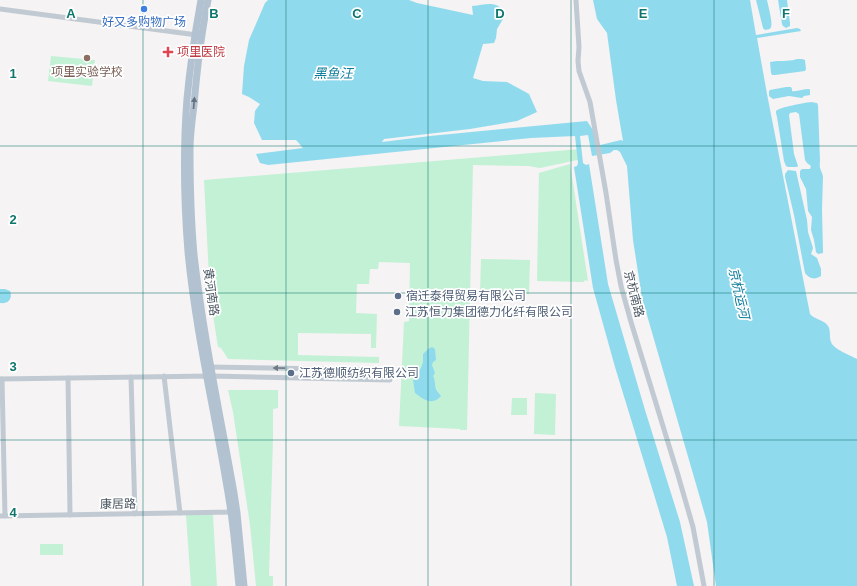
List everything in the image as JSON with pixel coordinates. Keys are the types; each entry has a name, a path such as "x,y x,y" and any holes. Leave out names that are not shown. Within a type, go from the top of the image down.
{"main road":[{"name":"黄河南路","path":"201,0 190,149 195,261 209,376 234,493 239,586"},
{"name":"黄河南路","path":"198,35 208,0"},
{"name":"黄河南路","path":"234,512 244,586"}],"street":[{"name":"京杭南路","path":"576,0 579,71 590,102 621,286 632,328 693,527 704,586"},
{"path":"0,8 198,35"},
{"path":"208,368 388,370"},
{"path":"164,376 180,513"},
{"path":"2,516 1,379 209,376 390,380"},
{"path":"131,377 135,514"},
{"path":"68,378 70,515"},
{"name":"康居路","path":"2,516 234,512"}],"green space":[{"path":"51,56 95,60 92,86 48,81"},
{"path":"581,149 582,159 540,168 528,166 473,165 467,430 399,426 404,322 409,321 410,263 379,262 378,269 370,269 369,284 357,284 356,313 377,314 376,348 371,348 371,334 298,333 298,355 379,357 379,363 228,359 221,348 218,347 210,296 204,180"},
{"path":"570,164 588,281 537,281 539,173"},
{"path":"481,259 530,260 529,294 480,293"},
{"path":"228,390 278,390 278,408 273,409 269,576 273,576 273,586 256,586 250,525 233,412"},
{"path":"535,393 556,394 555,435 534,434"},
{"path":"512,398 527,398 527,415 511,415"},
{"path":"186,515 213,515 217,586 191,586"},
{"path":"40,544 63,544 63,555 40,555"}],"water":[{"path":"268,0 409,0 473,15 472,6 492,4 503,10 506,14 497,29 494,43 483,44 473,78 483,81 507,82 529,94 537,112 517,121 470,129 384,139 382,142 587,121 593,130 596,146 621,140 623,141 607,33 597,19 593,0 750,0 756,35 797,28 800,29 801,31 757,38 810,314 814,318 827,324 832,345 842,352 857,359 857,586 716,586 707,522 642,298 633,240 627,166 620,152 614,150 610,153 592,156 588,135 580,136 583,163 586,165 589,164 608,284 680,522 694,586 677,586 667,537 615,367 593,288 574,167 577,166 578,163 575,136 531,138 268,165 260,163 256,154 303,148 296,140 262,140 254,123 255,111 260,104 242,94 244,66 249,40 265,3"},
{"path":"756,0 767,0 771,22 771,27 769,29 765,30 763,28"},
{"path":"778,0 787,0 790,26 786,28 782,24"},
{"path":"797,59 805,60 805,71 772,75 770,62"},
{"path":"791,87 792,91 809,89 810,95 802,98 789,96 773,99 769,96 770,90"},
{"path":"811,102 817,103 818,105 820,169 823,176 823,253 818,254 816,252 811,230 812,217 808,211 806,189 800,177 800,171 802,169 810,169 811,166 805,160 799,114 796,112 790,113 789,115 794,154 798,166 788,167 784,161 776,113 776,111 782,108"},
{"path":"788,170 796,171 807,220 808,232 813,248 811,254 817,258 821,269 821,276 817,278 810,278 805,273 785,177"},
{"path":"0,289 10,291 11,296 7,302 0,303"},
{"path":"432,347 435,349 436,360 432,365 435,373 433,376 437,392 441,396 434,401 428,401 415,393 413,380 421,368 423,354"}],"place":[{"name":"好又多购物广场","path":"144,9"},
{"name":"项里医院","path":"168,52"},
{"name":"项里实验学校","path":"87,58"},
{"name":"宿迁泰得贸易有限公司","path":"398,296"},
{"name":"江苏恒力集团德力化纤有限公司","path":"397,312"},
{"name":"江苏德顺纺织有限公司","path":"291,373"}],"water label":[{"name":"黑鱼汪","path":"333,73"},
{"name":"京杭运河","path":"739,293"}]}
